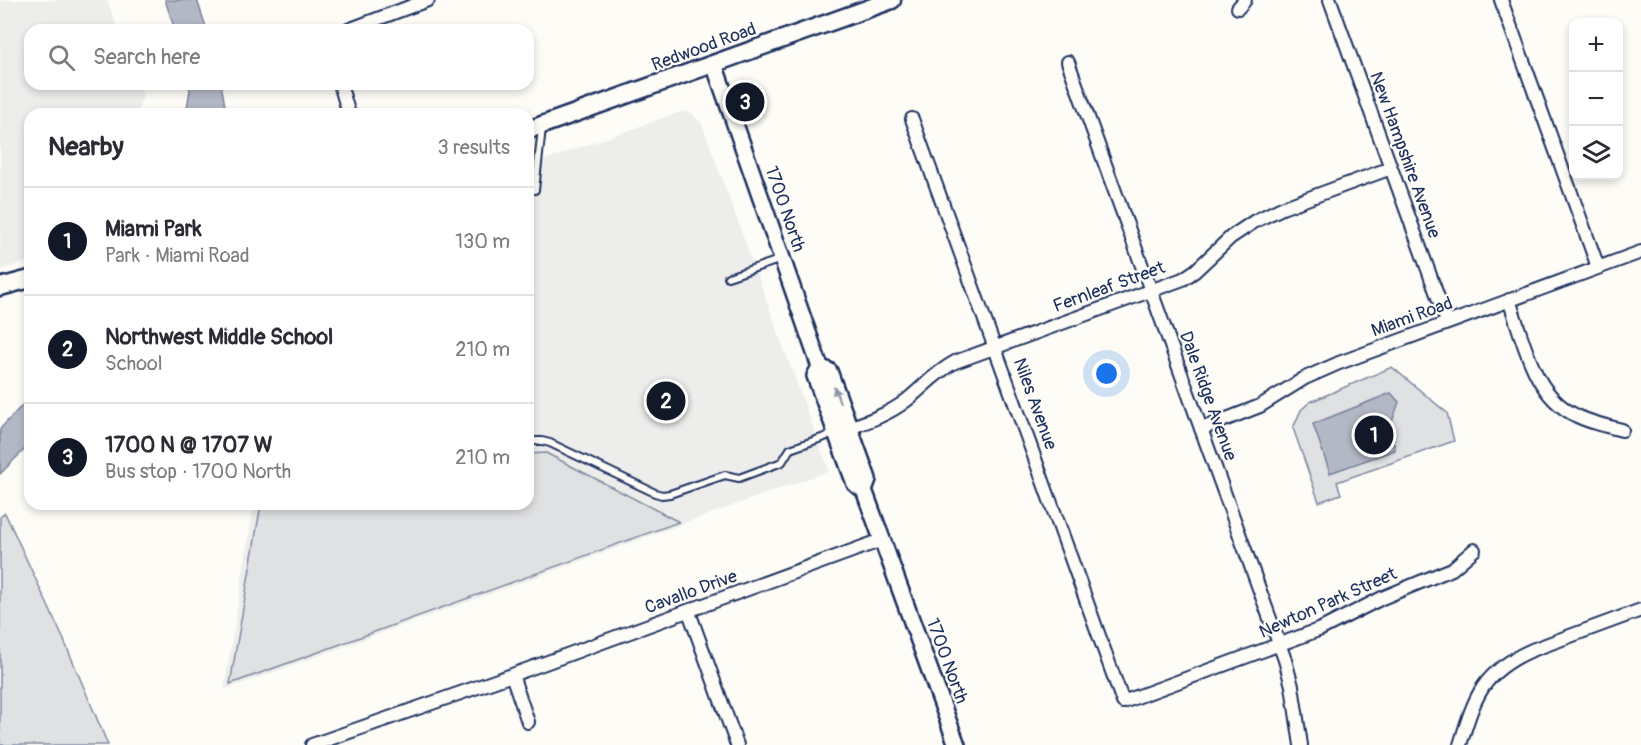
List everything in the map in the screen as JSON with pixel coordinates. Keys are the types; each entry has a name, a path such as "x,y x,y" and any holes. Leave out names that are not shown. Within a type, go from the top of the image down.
{"main road":[{"name":"Redwood Road","path":"535,127 892,0"},
{"path":"0,287 24,281"}],"street":[{"path":"364,24 428,0"},
{"name":"New Hampshire Avenue","path":"1330,0 1447,322"},
{"path":"1501,0 1598,267"},
{"name":"Dale Ridge Avenue","path":"1068,62 1279,645 1292,686 1301,745"},
{"name":"1700 North","path":"714,64 820,367 815,376 843,430 855,484 864,489 957,745"},
{"path":"342,90 347,108"},
{"name":"Niles Avenue","path":"912,119 1123,702"},
{"name":"Fernleaf Street","path":"843,430 898,406 946,367 1189,275 1231,237 1255,221 1282,208 1391,168"},
{"name":"Miami Road","path":"1201,429 1260,406 1299,381 1320,371 1641,252"},
{"path":"1509,300 1537,376 1554,400 1576,416 1622,430"},
{"name":"Cavallo Drive","path":"312,745 344,740 512,675 882,540"},
{"name":"Newton Park Street","path":"1123,702 1321,629 1394,592 1452,570 1474,550"},
{"path":"1460,745 1477,696 1499,668 1532,650 1641,610"},
{"path":"689,612 737,745"},
{"path":"512,675 528,722"}],"lane":[{"path":"535,127 535,190"},
{"path":"728,277 782,259"},
{"path":"534,441 550,443 662,495 725,475 739,478 782,462 790,449 843,430"}],"shaded area":[{"path":"0,0 107,0 116,24 24,24 24,90 141,90 143,95 139,108 24,108 24,263 0,270"},
{"path":"165,0 197,0 205,24 173,24"},
{"path":"190,90 222,90 224,108 187,108"},
{"path":"683,111 692,113 702,124 829,471 224,690 253,510 534,510 534,164"},
{"path":"1392,367 1447,413 1454,441 1337,482 1341,494 1319,502 1293,428 1301,410 1310,402"},
{"path":"1391,393 1399,402 1390,427 1395,450 1330,473 1313,424"},
{"path":"24,403 24,450 0,474 0,429"},
{"path":"546,453 679,522 230,684 260,510 534,510 534,454"},
{"path":"5,513 63,638 108,745 0,745 0,517"}],"place":[{"name":"1700 N @ 1707 W","path":"745,102"},
{"name":"Northwest Middle School","path":"666,401"},
{"name":"Miami Park","path":"1374,435"}]}
